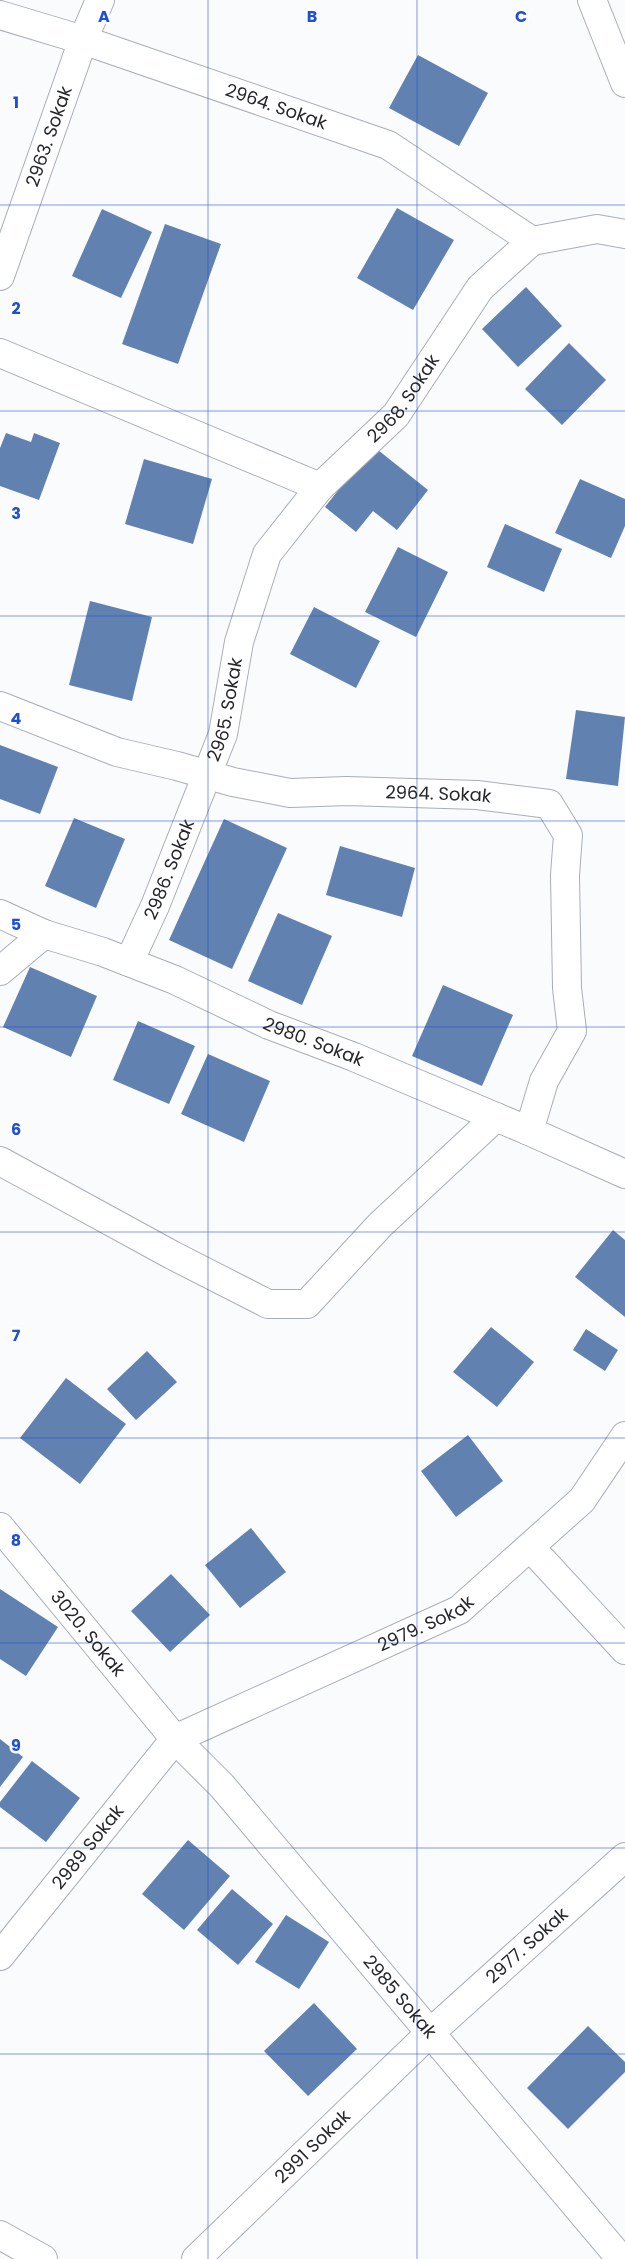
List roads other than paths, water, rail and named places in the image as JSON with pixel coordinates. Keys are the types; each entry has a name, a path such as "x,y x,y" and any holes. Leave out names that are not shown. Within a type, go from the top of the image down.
{"street":[{"name":"2963. Sokak","path":"0,276 83,40 100,0"},
{"path":"592,0 625,83"},
{"name":"2964. Sokak","path":"0,15 83,40 388,145 532,241"},
{"path":"532,241 597,229 625,234"},
{"name":"2968. Sokak","path":"239,642 267,554 320,487 396,416 480,288 532,241"},
{"path":"0,353 320,487"},
{"name":"2965. Sokak","path":"208,775 223,734 239,642"},
{"name":"2964. Sokak","path":"0,706 117,752 233,782 290,793 347,791 477,795 548,804 568,835 565,875 567,988 572,1031 544,1081 530,1131"},
{"name":"2986. Sokak","path":"129,962 155,906 208,775"},
{"name":"2980. Sokak","path":"0,914 44,934 129,962 175,980 269,1025 354,1057 530,1131 625,1174"},
{"path":"0,971 44,934"},
{"path":"0,1161 172,1256 268,1304 307,1304 380,1225 496,1117"},
{"name":"2979. Sokak","path":"174,1739 459,1610 582,1500 625,1436"},
{"name":"3020. Sokak","path":"0,1528 174,1739"},
{"path":"530,1547 625,1650"},
{"name":"2989 Sokak","path":"0,1956 174,1739"},
{"name":"2985 Sokak","path":"174,1739 222,1786 621,2259"},
{"name":"2977. Sokak","path":"430,2033 625,1857"},
{"name":"2991 Sokak","path":"196,2259 430,2033"},
{"path":"0,2235 43,2259"}]}
